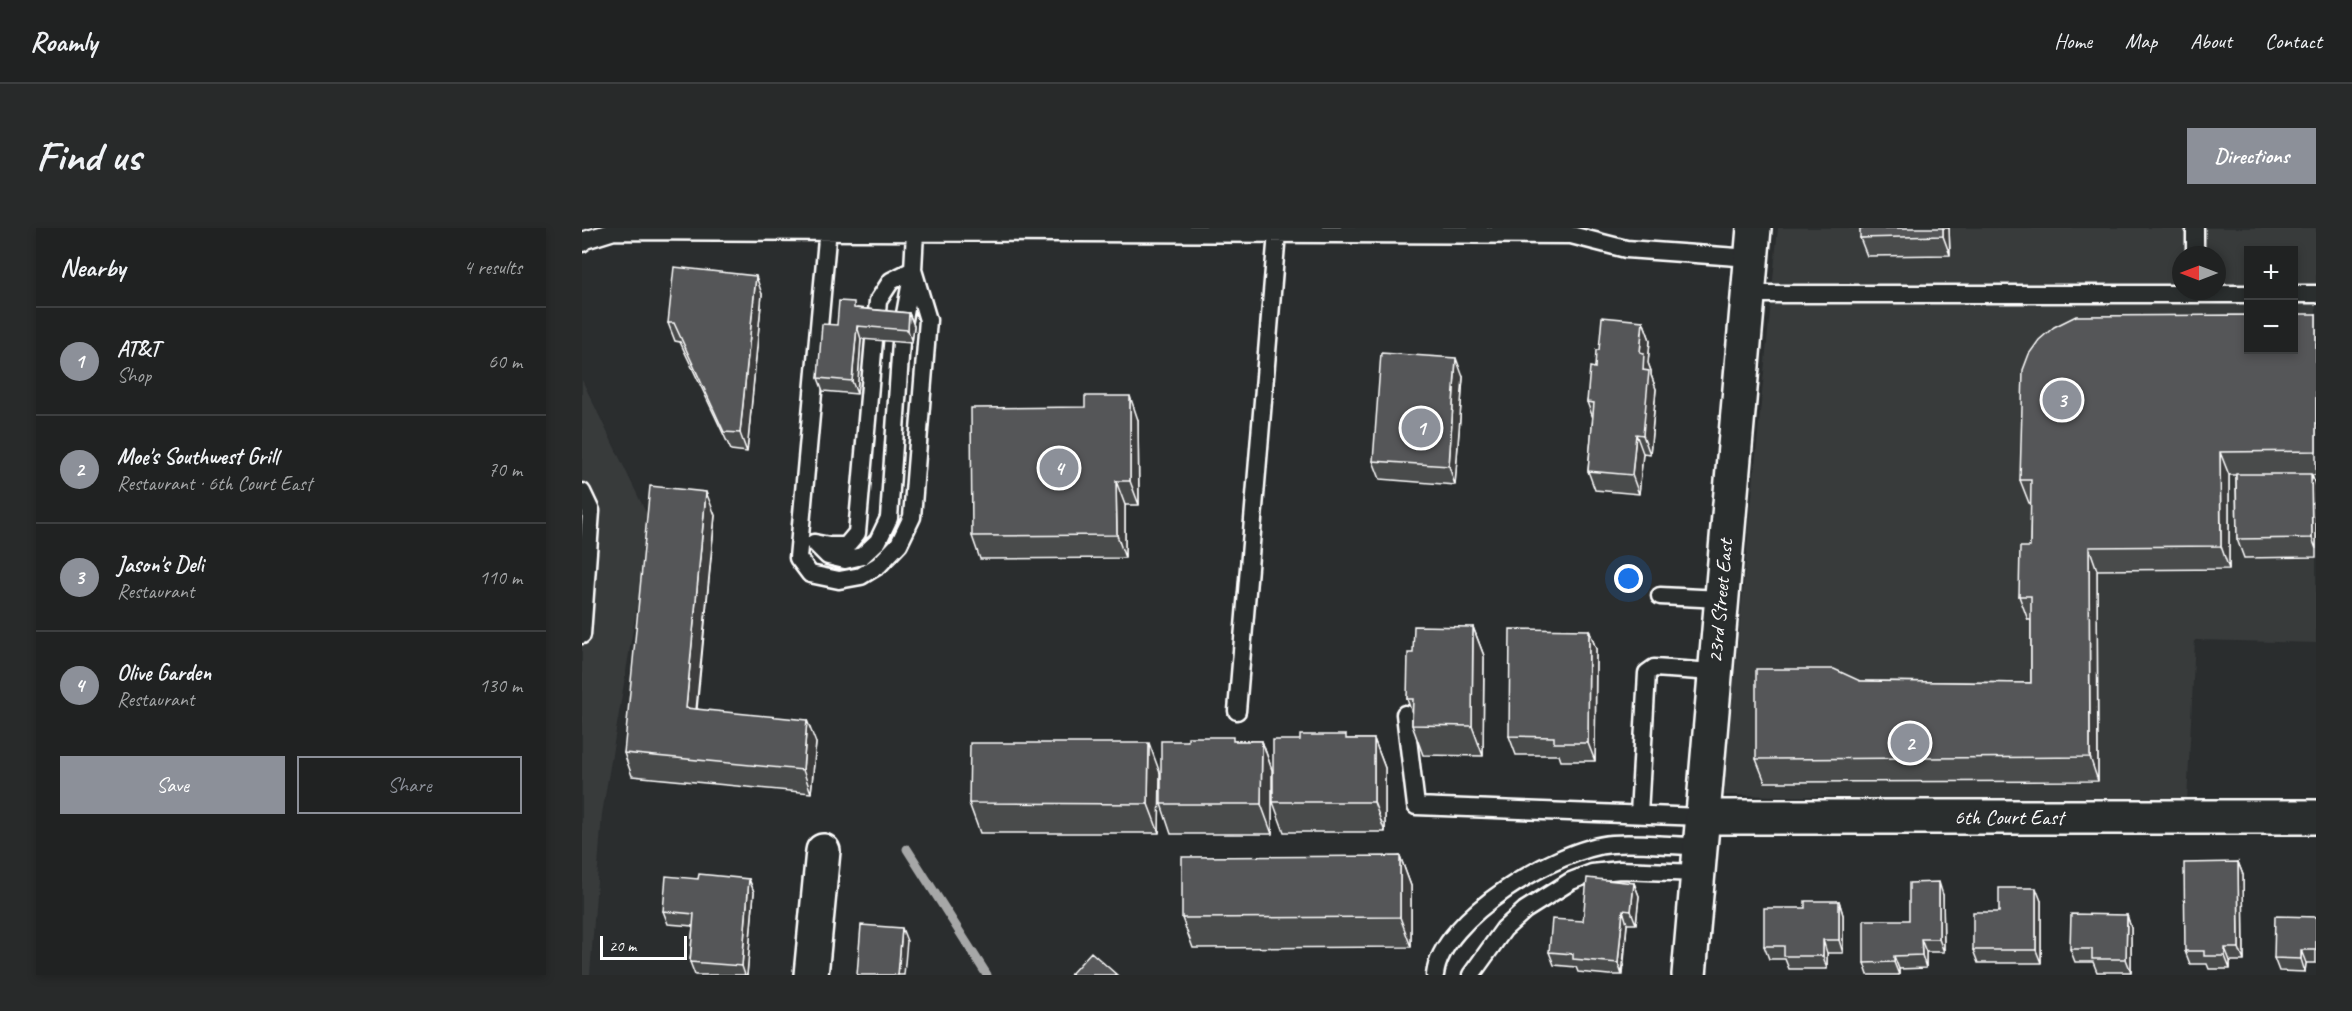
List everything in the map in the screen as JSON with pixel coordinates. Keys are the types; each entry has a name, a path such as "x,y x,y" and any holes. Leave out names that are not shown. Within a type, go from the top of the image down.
{"street":[{"name":"23rd Street East","path":"1689,975 1752,243"},
{"name":"6th Court East","path":"1699,845 2316,817"},
{"path":"811,975 823,851"}],"lane":[{"path":"2195,228 2195,246"},
{"path":"827,229 798,558 810,574 839,580 861,576 879,565 899,544 912,517 928,320 914,270"},
{"path":"582,243 614,231 827,229 915,232 1571,235 1626,249 1752,243"},
{"path":"903,325 914,270 915,232"},
{"path":"1237,711 1277,233"},
{"path":"876,323 879,301 891,281 914,270"},
{"path":"1748,294 2172,293"},
{"path":"2226,294 2244,294"},
{"path":"2298,294 2316,294"},
{"path":"815,543 846,546 857,533 874,340"},
{"path":"801,522 815,543 828,556 845,560 862,556 879,541 889,519 901,342"},
{"path":"582,492 591,511 582,635"},
{"path":"1660,596 1721,599"},
{"path":"1638,814 1647,673 1654,668 1714,672"},
{"path":"1405,714 1416,806 1638,814 1699,845"},
{"path":"1435,975 1443,951 1468,919 1512,884 1552,863 1582,851 1610,844 1699,845"},
{"path":"1472,975 1504,929 1525,910 1571,881 1592,873 1620,870 1699,845"}],"shaded area":[{"path":"1778,228 2316,228 2316,643 2195,640 2187,803 1723,795"},
{"path":"582,380 651,523 602,814 590,975 582,975"}],"building":[{"path":"1860,228 1943,228 1943,236 1860,238"},
{"path":"674,267 756,276 740,433 724,432 674,323 668,323"},
{"path":"839,301 854,302 854,308 909,313 908,330 857,326 852,381 818,378 822,324 837,325"},
{"path":"2298,314 2316,314 2316,451 2220,452 2221,546 2089,547 2090,757 1756,759 1756,669 1834,669 1860,681 2031,683 2031,596 2019,596 2020,547 2030,547 2031,480 2020,480 2023,370 2029,354 2039,340 2054,327 2076,316 2244,315 2244,354 2298,354"},
{"path":"1602,317 1643,321 1640,352 1644,353 1643,370 1649,371 1643,435 1636,434 1632,475 1588,471 1594,403 1587,402 1590,367 1595,368"},
{"path":"1381,353 1456,358 1449,466 1373,461"},
{"path":"1085,396 1130,396 1130,481 1116,481 1117,535 972,536 971,408 1085,407"},
{"path":"2236,474 2311,474 2312,538 2237,539"},
{"path":"650,486 706,492 686,708 807,720 803,770 624,753"},
{"path":"1414,626 1473,627 1472,726 1412,725 1413,699 1407,699 1408,653 1413,653"},
{"path":"1510,629 1589,630 1588,743 1554,743 1554,737 1509,736"},
{"path":"1300,735 1346,735 1346,739 1374,739 1374,802 1273,802 1273,740 1300,740"},
{"path":"1188,737 1233,737 1233,741 1262,741 1261,804 1161,804 1161,741 1188,741"},
{"path":"970,743 1149,743 1148,804 969,803"},
{"path":"1400,856 1400,917 1182,918 1182,857"},
{"path":"2238,862 2239,948 2225,948 2225,956 2204,956 2204,951 2185,951 2184,863"},
{"path":"699,874 749,879 742,966 690,962 694,914 663,911 666,876 698,879"},
{"path":"1587,878 1634,883 1631,911 1623,910 1618,963 1573,959 1573,954 1549,952 1552,919 1583,921"},
{"path":"1939,882 1939,939 1921,939 1922,955 1894,956 1894,962 1864,963 1864,920 1909,920 1909,883"},
{"path":"1999,888 2036,888 2036,950 1973,950 1973,912 1999,912"},
{"path":"1805,901 1839,901 1839,940 1823,940 1823,956 1784,956 1784,946 1764,946 1764,908 1805,908"},
{"path":"2071,914 2127,915 2126,959 2092,959 2092,949 2070,949"},
{"path":"2275,916 2316,917 2316,950 2301,950 2301,959 2274,958"},
{"path":"861,925 902,928 898,975 857,975"},
{"path":"1091,952 1117,975 1070,975"}],"waterway":[{"path":"907,849 987,975"}],"place":[{"name":"Jason's Deli","path":"2062,400"},
{"name":"AT&T","path":"1421,428"},
{"name":"Olive Garden","path":"1059,468"},
{"name":"Moe's Southwest Grill","path":"1910,743"}]}
